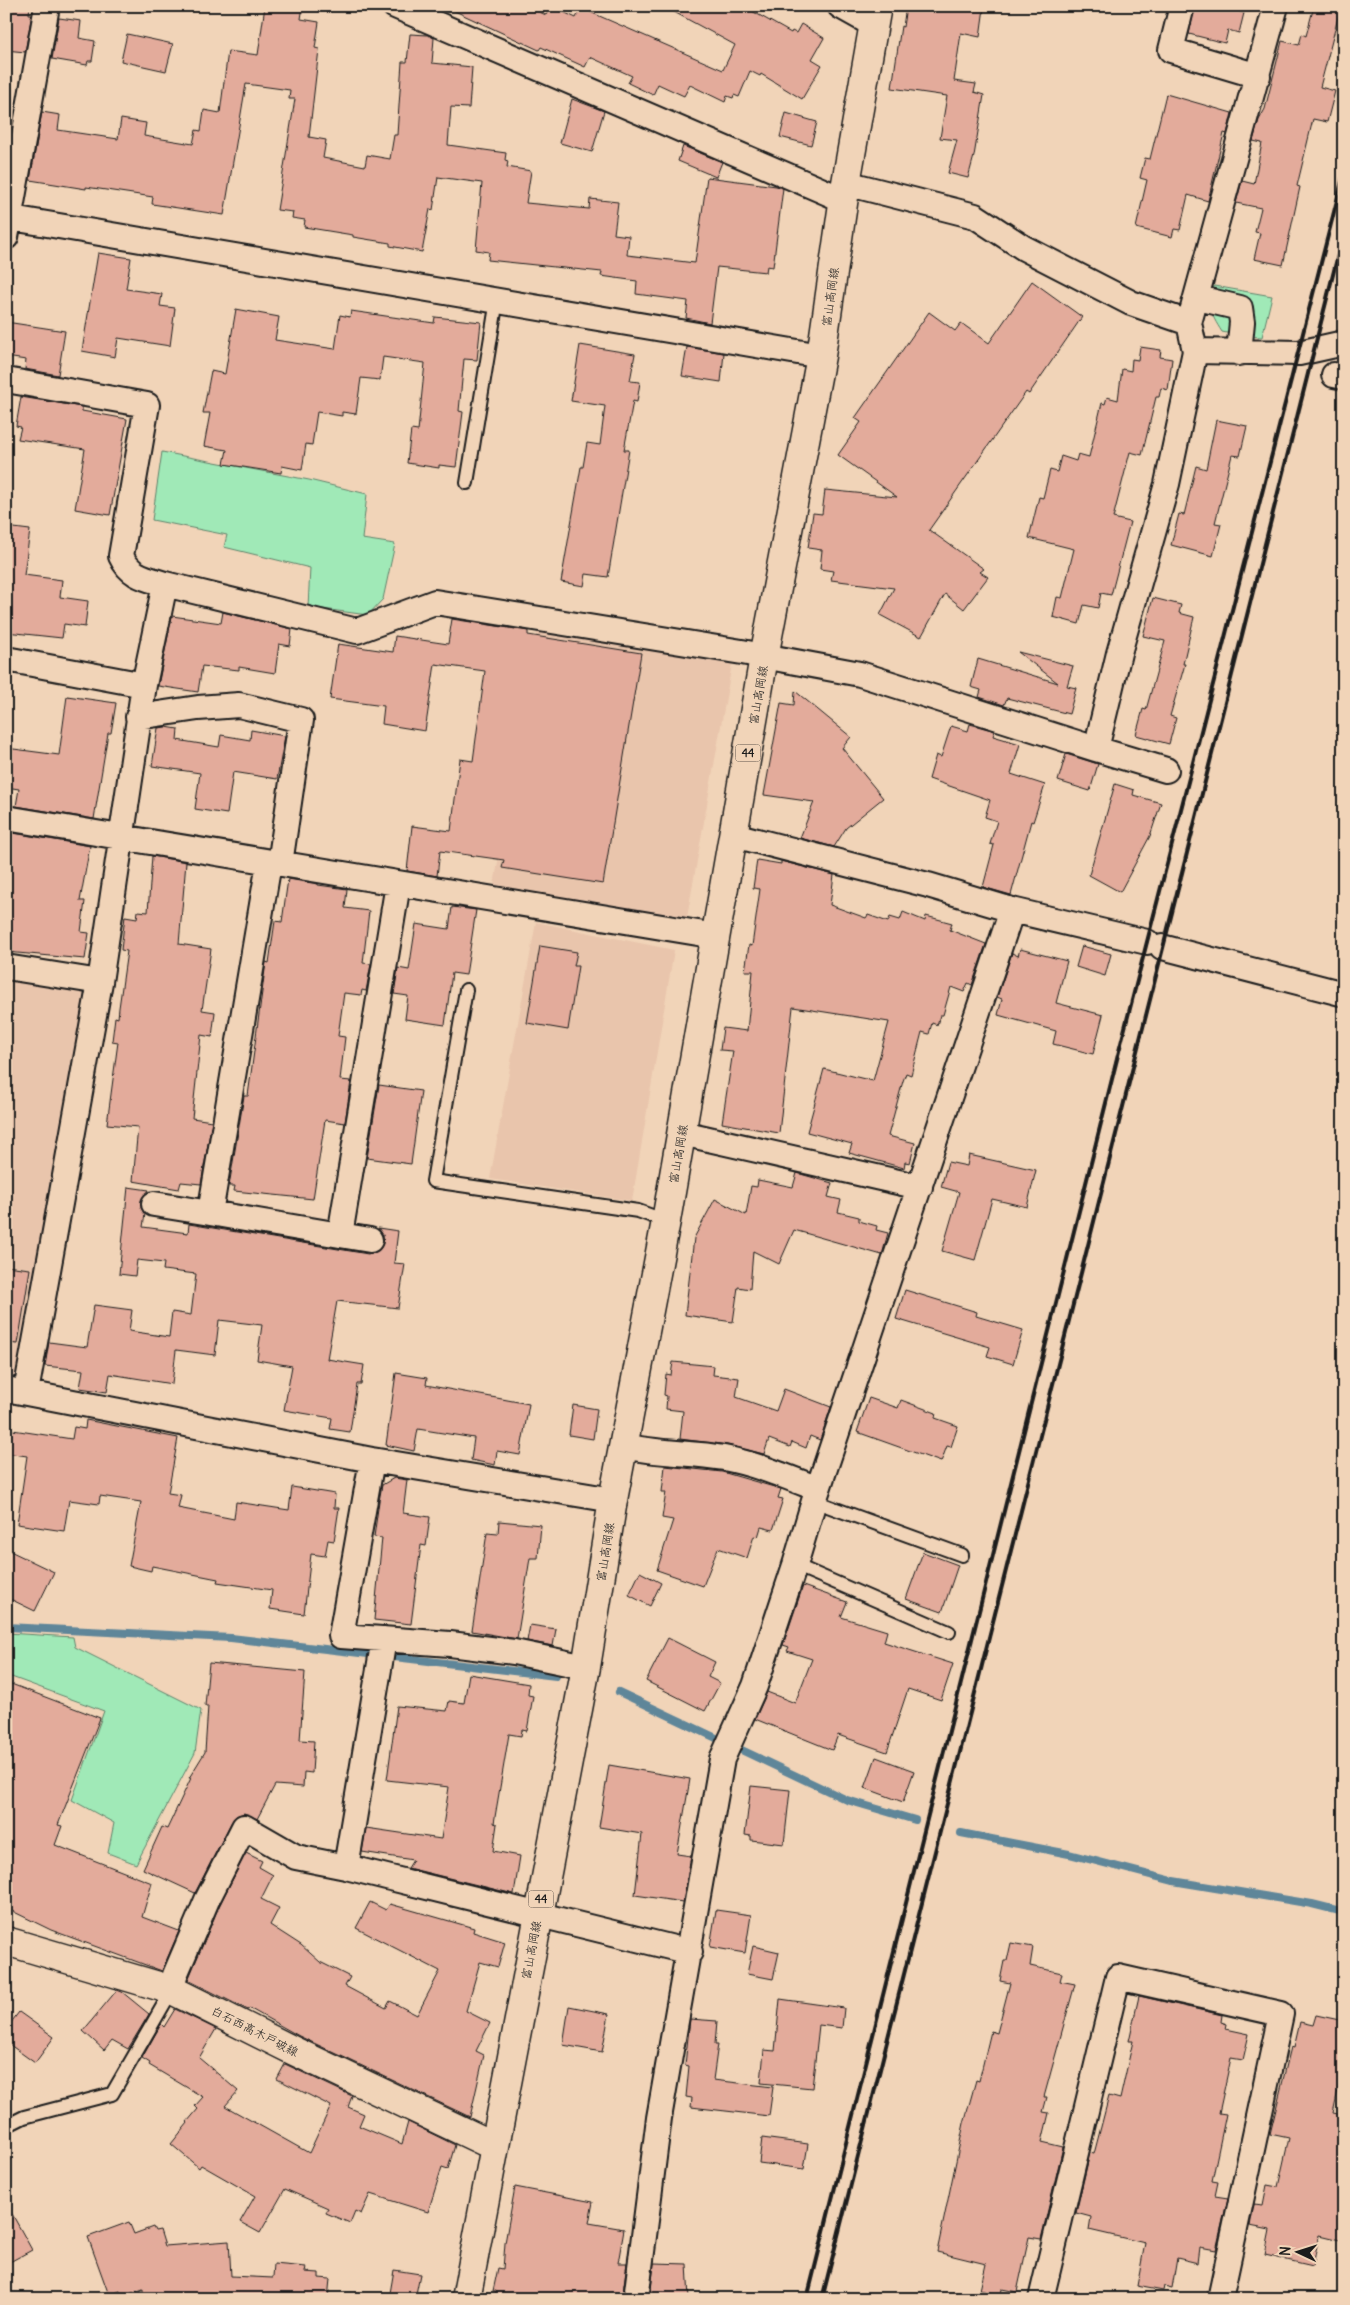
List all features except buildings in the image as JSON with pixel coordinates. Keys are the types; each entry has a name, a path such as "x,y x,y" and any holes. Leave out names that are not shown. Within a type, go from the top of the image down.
{"main road":[{"name":"富山高岡線","path":"466,2299 586,1667 613,1500 625,1446 682,1133 764,657 821,356 845,192 876,15"},
{"name":"白石西高木戸破線","path":"6,1942 172,1990 294,2051 494,2146"}],"street":[{"path":"47,6 7,224 497,300 821,356"},
{"path":"395,6 845,192 975,216 1024,248 1131,303 1189,323"},
{"path":"840,6 876,15"},
{"path":"1182,6 1172,50 1258,76"},
{"path":"1096,750 1119,653 1167,484 1195,351 1189,323 1198,298 1276,6"},
{"path":"1198,298 1240,308 1242,314 1239,353"},
{"path":"1195,351 1299,353 1344,343"},
{"path":"6,380 147,405 122,556 126,565 135,575 358,631 435,602 676,640 860,674 1096,750 1166,770"},
{"path":"165,584 138,717 100,982 16,1390 372,1460 613,1500"},
{"path":"6,659 144,685"},
{"path":"138,717 198,708 239,705 301,720 210,1213"},
{"path":"6,818 716,936"},
{"path":"734,835 1012,910 1155,944 1344,994"},
{"path":"340,1235 398,884"},
{"path":"636,2299 659,2118 690,1952 722,1759 755,1686 816,1495 1012,910"},
{"path":"6,966 100,982"},
{"path":"682,1133 700,1135 920,1187"},
{"path":"154,1204 370,1240"},
{"path":"625,1446 644,1450 723,1458 760,1467 816,1495"},
{"path":"372,1460 341,1636 450,1644 514,1652 586,1667"},
{"path":"346,1867 384,1639"},
{"path":"172,1990 175,1975 207,1900 244,1827 296,1856 690,1952"},
{"path":"1042,2299 1118,1978 1282,2014 1220,2299"}],"lane":[{"path":"467,483 497,300"},
{"path":"466,990 433,1181 638,1211 666,1221"},
{"path":"816,1495 962,1555"},
{"path":"795,1565 949,1632"},
{"path":"6,2126 24,2117 112,2094 172,1990"}],"shaded area":[{"path":"538,627 733,658 686,923 494,885"},
{"path":"536,922 674,950 632,1201 490,1179"},
{"path":"6,979 77,989 85,994 20,1377 6,1375"}],"green space":[{"path":"1214,286 1272,296 1262,337 1241,336 1222,332 1211,310"},
{"path":"162,452 309,480 367,494 362,539 395,544 383,599 368,615 308,607 310,568 224,547 227,535 152,520"},
{"path":"6,1633 73,1637 75,1647 201,1710 195,1753 136,1864 108,1853 114,1823 72,1800 104,1711 6,1675"}],"waterway":[{"path":"6,1627 231,1638 556,1676"},
{"path":"619,1692 847,1800 915,1820"},
{"path":"961,1833 1069,1854 1173,1881 1312,1904 1344,1912"}],"railway":[{"path":"807,2299 1118,1055 1344,173"},
{"path":"822,2299 1344,231"}]}
